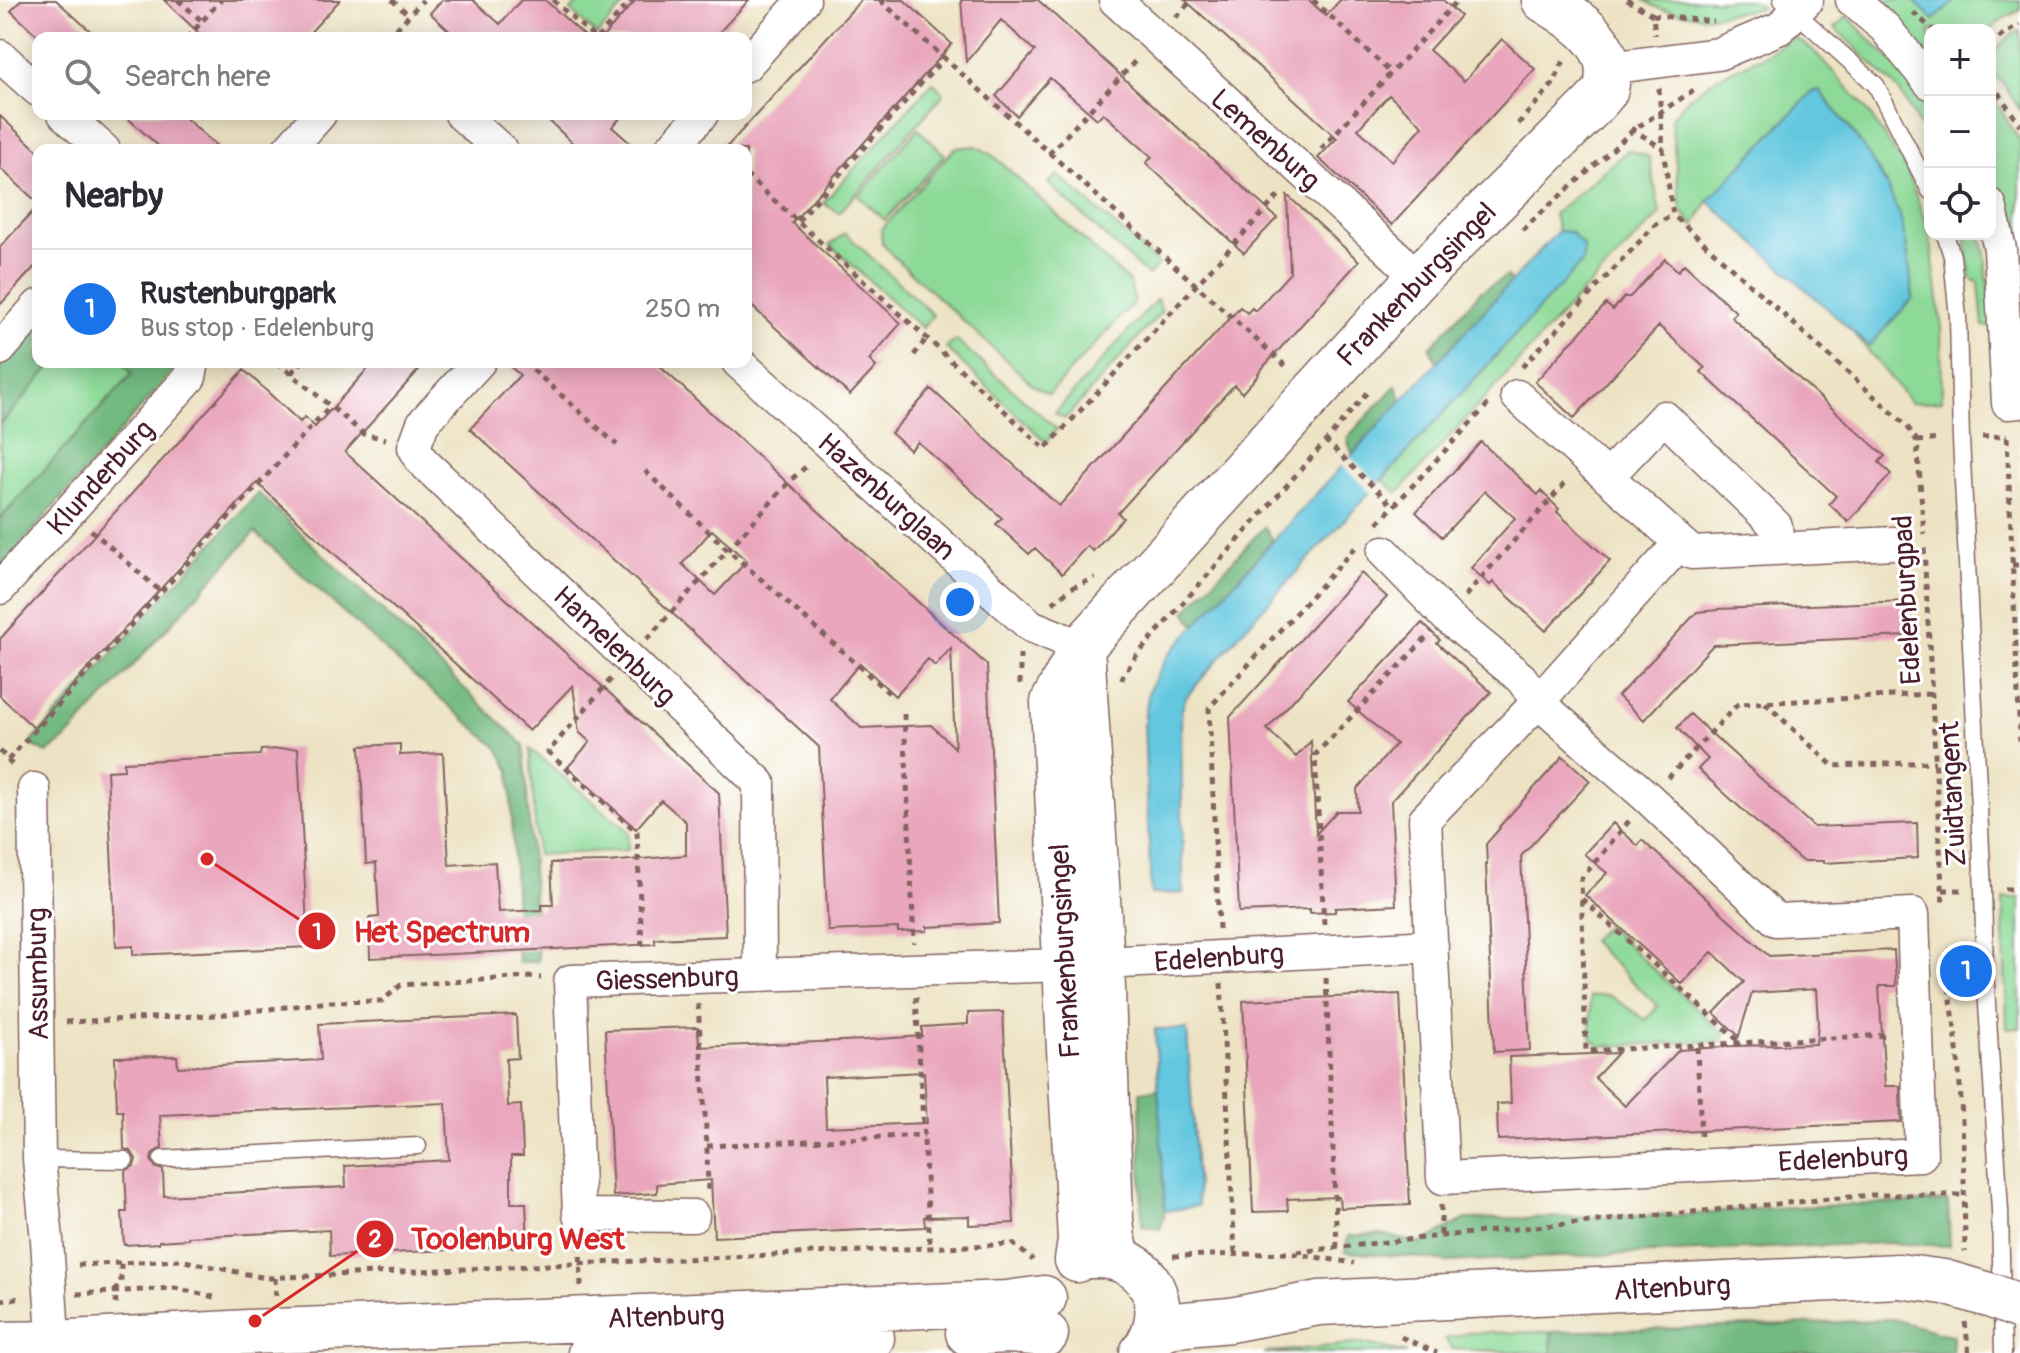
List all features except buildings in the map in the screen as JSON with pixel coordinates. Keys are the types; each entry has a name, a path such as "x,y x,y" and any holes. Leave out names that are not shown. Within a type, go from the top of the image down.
{"main road":[{"path":"1544,0 1567,14 1598,42 1608,68"},
{"name":"Frankenburgsingel","path":"1098,1259 1080,1241 1079,1221 1083,964 1082,647 1417,279 1593,105 1607,88 1608,68"},
{"path":"1046,1311 1052,1281 1064,1268 1098,1259 1160,1272 1158,1309 1149,1343"},
{"name":"Altenburg","path":"1160,1272 1174,1293 1230,1293 1319,1303"},
{"name":"Altenburg","path":"1149,1343 1174,1325 1230,1320 1319,1303 1899,1276 1944,1282 2020,1307"},
{"name":"Altenburg","path":"0,1344 54,1348 248,1332 1007,1303 1046,1311"},
{"name":"Altenburg","path":"590,1353 1028,1331 1046,1311"}],"street":[{"path":"752,58 804,0"},
{"name":"Lemenburg","path":"1115,0 1397,257 1417,279"},
{"path":"1852,0 1885,28 1924,76"},
{"path":"1608,68 1718,54 1780,28 1795,4"},
{"path":"0,56 32,85"},
{"path":"71,120 97,144"},
{"path":"293,144 315,120"},
{"path":"468,120 494,144"},
{"path":"675,144 697,120"},
{"path":"1996,231 2000,249 2008,403 2020,402"},
{"path":"0,349 32,313"},
{"name":"Klunderburg","path":"0,588 190,377 192,368"},
{"path":"414,447 423,423 473,368"},
{"name":"Hazenburglaan","path":"745,368 1031,626 1082,647"},
{"path":"1508,390 1692,553 1894,543"},
{"path":"1596,468 1664,417 1776,526 1778,547"},
{"name":"Hamelenburg","path":"414,447 422,461 759,783 760,974"},
{"name":"Edelenburg","path":"1371,542 1447,617 1521,678 1538,702 1648,798 1776,920 1913,914 1921,1155 1443,1178 1425,819 1538,702 1680,543"},
{"name":"Assumburg","path":"34,789 39,1159 54,1348"},
{"name":"Edelenburg","path":"1083,964 1432,946"},
{"name":"Giessenburg","path":"693,1216 579,1215 570,981 1083,964"}],"lane":[{"path":"1795,4 1876,85 1924,175"},
{"name":"Zuidtangent","path":"1947,240 1952,256 1958,318 1985,972 2000,1210 2003,1353"},
{"path":"162,1159 418,1146"},
{"path":"39,1159 125,1160"}],"path":[{"path":"178,0 202,21"},
{"path":"192,32 221,0"},
{"path":"392,0 409,15"},
{"path":"393,32 423,0"},
{"path":"553,0 589,32"},
{"path":"602,32 632,0"},
{"path":"880,0 1292,373"},
{"path":"1049,154 1192,0"},
{"path":"1313,0 1390,72"},
{"path":"752,180 1045,449 1458,0"},
{"path":"1996,41 2020,25"},
{"path":"1522,230 1633,130 1702,84 1718,54"},
{"path":"798,221 944,58"},
{"path":"1516,127 1554,83"},
{"path":"1996,91 2020,125"},
{"path":"1235,1254 1209,708 1371,542 1393,506 1508,390 1656,224 1673,215 1660,110"},
{"name":"Edelenburgpad","path":"1673,215 1907,426 1917,441 1943,918"},
{"path":"914,355 927,338"},
{"path":"285,368 364,434 414,447"},
{"path":"291,373 296,368"},
{"path":"531,368 617,445"},
{"path":"1121,689 1123,676 1136,656 1375,382"},
{"path":"8,760 330,406"},
{"path":"2007,437 2020,741"},
{"path":"1336,451 1393,506"},
{"path":"1337,1248 1315,755 1596,468"},
{"path":"645,471 728,550 889,693"},
{"path":"70,511 161,592"},
{"path":"2012,565 2020,565"},
{"path":"1021,696 1019,665 1022,642 1031,626 1071,588 1097,578"},
{"path":"1765,703 1833,766 1935,762"},
{"path":"1581,898 1742,1044"},
{"path":"1160,1272 1235,1254 1288,1253 1871,1195 1965,1195 1955,1022 1947,971"},
{"path":"85,1021 217,1015 329,1002 382,1001 401,985 530,977 570,981"},
{"path":"693,1216 708,1201 696,977"},
{"path":"1697,1047 1702,1165"},
{"path":"707,1146 924,1135"},
{"name":"Altenburg","path":"50,1281 121,1262 180,1260 275,1278 1013,1244 1046,1311"},
{"path":"115,1291 121,1282 121,1262"},
{"path":"580,1263 581,1291"},
{"path":"275,1278 276,1303"},
{"path":"50,1281 115,1291 175,1288 219,1298"},
{"path":"1390,1332 1437,1353"}],"green space":[{"path":"581,0 629,0 600,32 594,32 571,11"},
{"path":"1643,0 1752,0 1762,8 1705,17 1660,9"},
{"path":"1871,0 1913,0 1934,19 1956,0 2020,0 2020,10 1996,24 1924,24 1924,55"},
{"path":"1847,16 1921,91 1924,97 1924,134 1898,89 1835,28"},
{"path":"2020,31 2020,110 1996,77 1996,50 2012,34"},
{"path":"1794,37 1814,51 1862,103 1907,170 1924,219 1924,240 1931,240 1941,323 1942,401 1911,403 1853,332 1869,345 1913,298 1908,258 1900,218 1885,183 1854,135 1819,90 1812,92 1708,201 1694,226 1681,210 1671,118 1689,98 1716,78 1765,55"},
{"path":"933,82 944,94 839,213 823,203"},
{"path":"1996,102 2020,141 2020,372 2001,208 1996,193"},
{"path":"918,129 945,155 885,220 858,196"},
{"path":"976,146 995,157 1129,282 1135,301 1049,394 1034,386 882,243 881,230 955,148"},
{"path":"1628,150 1649,157 1660,214 1573,302 1398,493 1382,480 1583,261 1571,232 1558,231 1554,214"},
{"path":"1058,175 1159,264 1148,276 1048,183"},
{"path":"845,233 933,315 922,328 830,245"},
{"path":"1966,240 1982,240 1993,327 1983,326 1979,283 1971,278"},
{"path":"1507,276 1511,282 1437,362 1430,348 1480,292"},
{"path":"1157,299 1162,311 1065,419 1055,413"},
{"path":"32,331 32,368 50,368 0,425 0,366"},
{"path":"956,340 1057,429 1046,442 946,348"},
{"path":"50,368 128,368 132,373 0,519 0,425"},
{"path":"128,368 176,368 0,568 0,519 132,374"},
{"path":"1396,385 1402,401 1352,454 1347,438"},
{"path":"258,493 524,745 538,961 518,963 510,771 498,748 255,532 65,740 47,753 30,744"},
{"path":"1264,527 1273,540 1195,626 1186,611"},
{"path":"530,749 628,831 628,850 537,855"},
{"path":"2020,898 2020,1028 2007,1029 2003,899"},
{"path":"1606,925 1724,1034 1724,1041 1599,1046 1591,1038 1590,996 1609,995 1646,1020 1658,1006 1591,941"},
{"path":"1159,1089 1165,1211 1160,1229 1142,1226 1140,1092"},
{"path":"1948,1201 1950,1246 1885,1243 1447,1262 1345,1252 1348,1236 1382,1234 1419,1244 1466,1219 1688,1215 1769,1208"},
{"path":"1892,1319 1953,1336 1952,1353 1551,1353 1552,1332"},
{"path":"1551,1332 1551,1353 1453,1349 1445,1339 1467,1333"},
{"path":"1362,1343 1407,1353 1264,1353"}],"water":[{"path":"1913,0 1956,0 1934,20"},
{"path":"1819,90 1885,182 1905,237 1913,298 1869,346 1708,201 1812,92"},
{"path":"1558,231 1571,232 1583,246 1583,261 1245,628 1186,697 1181,712 1183,893 1151,894 1144,722 1149,690 1168,655"},
{"path":"1155,1029 1187,1029 1198,1206 1165,1211"}],"pier":[{"path":"1347,454 1381,486 1373,494 1339,463"}],"place":[{"name":"Het Spectrum","path":"207,859"},
{"name":"Rustenburgpark","path":"1966,971"},
{"name":"Toolenburg West","path":"255,1321"}]}
